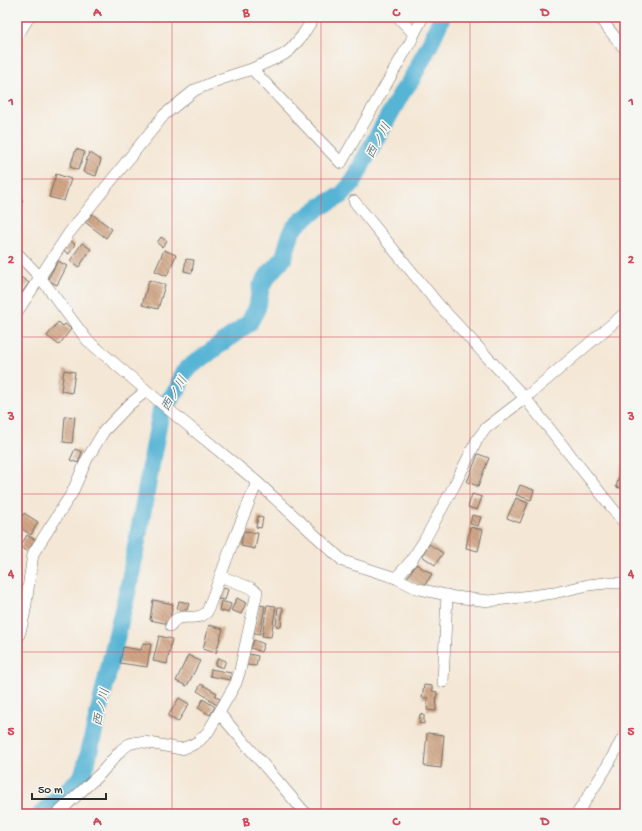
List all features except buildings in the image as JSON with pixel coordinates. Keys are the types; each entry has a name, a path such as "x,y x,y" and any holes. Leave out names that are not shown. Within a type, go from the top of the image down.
{"street":[{"path":"17,36 29,17"},
{"path":"17,312 34,289 40,277 69,233 90,205 164,115 195,90 272,61 290,50 302,36 314,17"},
{"path":"398,17 414,34"},
{"path":"252,69 342,163 423,17"},
{"path":"599,17 625,50"},
{"path":"354,201 438,304 525,398 625,524"},
{"path":"17,253 40,277 87,340 146,391 257,482 343,561 396,578 416,588 447,595 489,601 554,593 588,585 625,583"},
{"path":"396,578 411,561 440,512 477,440 486,428 525,398 625,312"},
{"path":"17,640 23,617 34,552 72,493 87,459 104,431 130,404 146,391"},
{"path":"171,626 178,617 199,617 207,612 257,482"},
{"path":"65,811 121,750 129,744 144,742 181,749 199,741 208,732 236,683 247,643 257,592 251,588 220,576"},
{"path":"443,682 447,595"},
{"path":"219,713 306,814"},
{"path":"577,814 605,770 625,734"}],"waterway":[{"name":"西ノ川","path":"41,814 82,777 87,761 130,580 161,410 178,389 181,377 187,369 249,323 257,308 261,287 269,274 284,257 292,230 301,221 320,207 342,195 354,181 401,94 411,80 442,17"}]}
